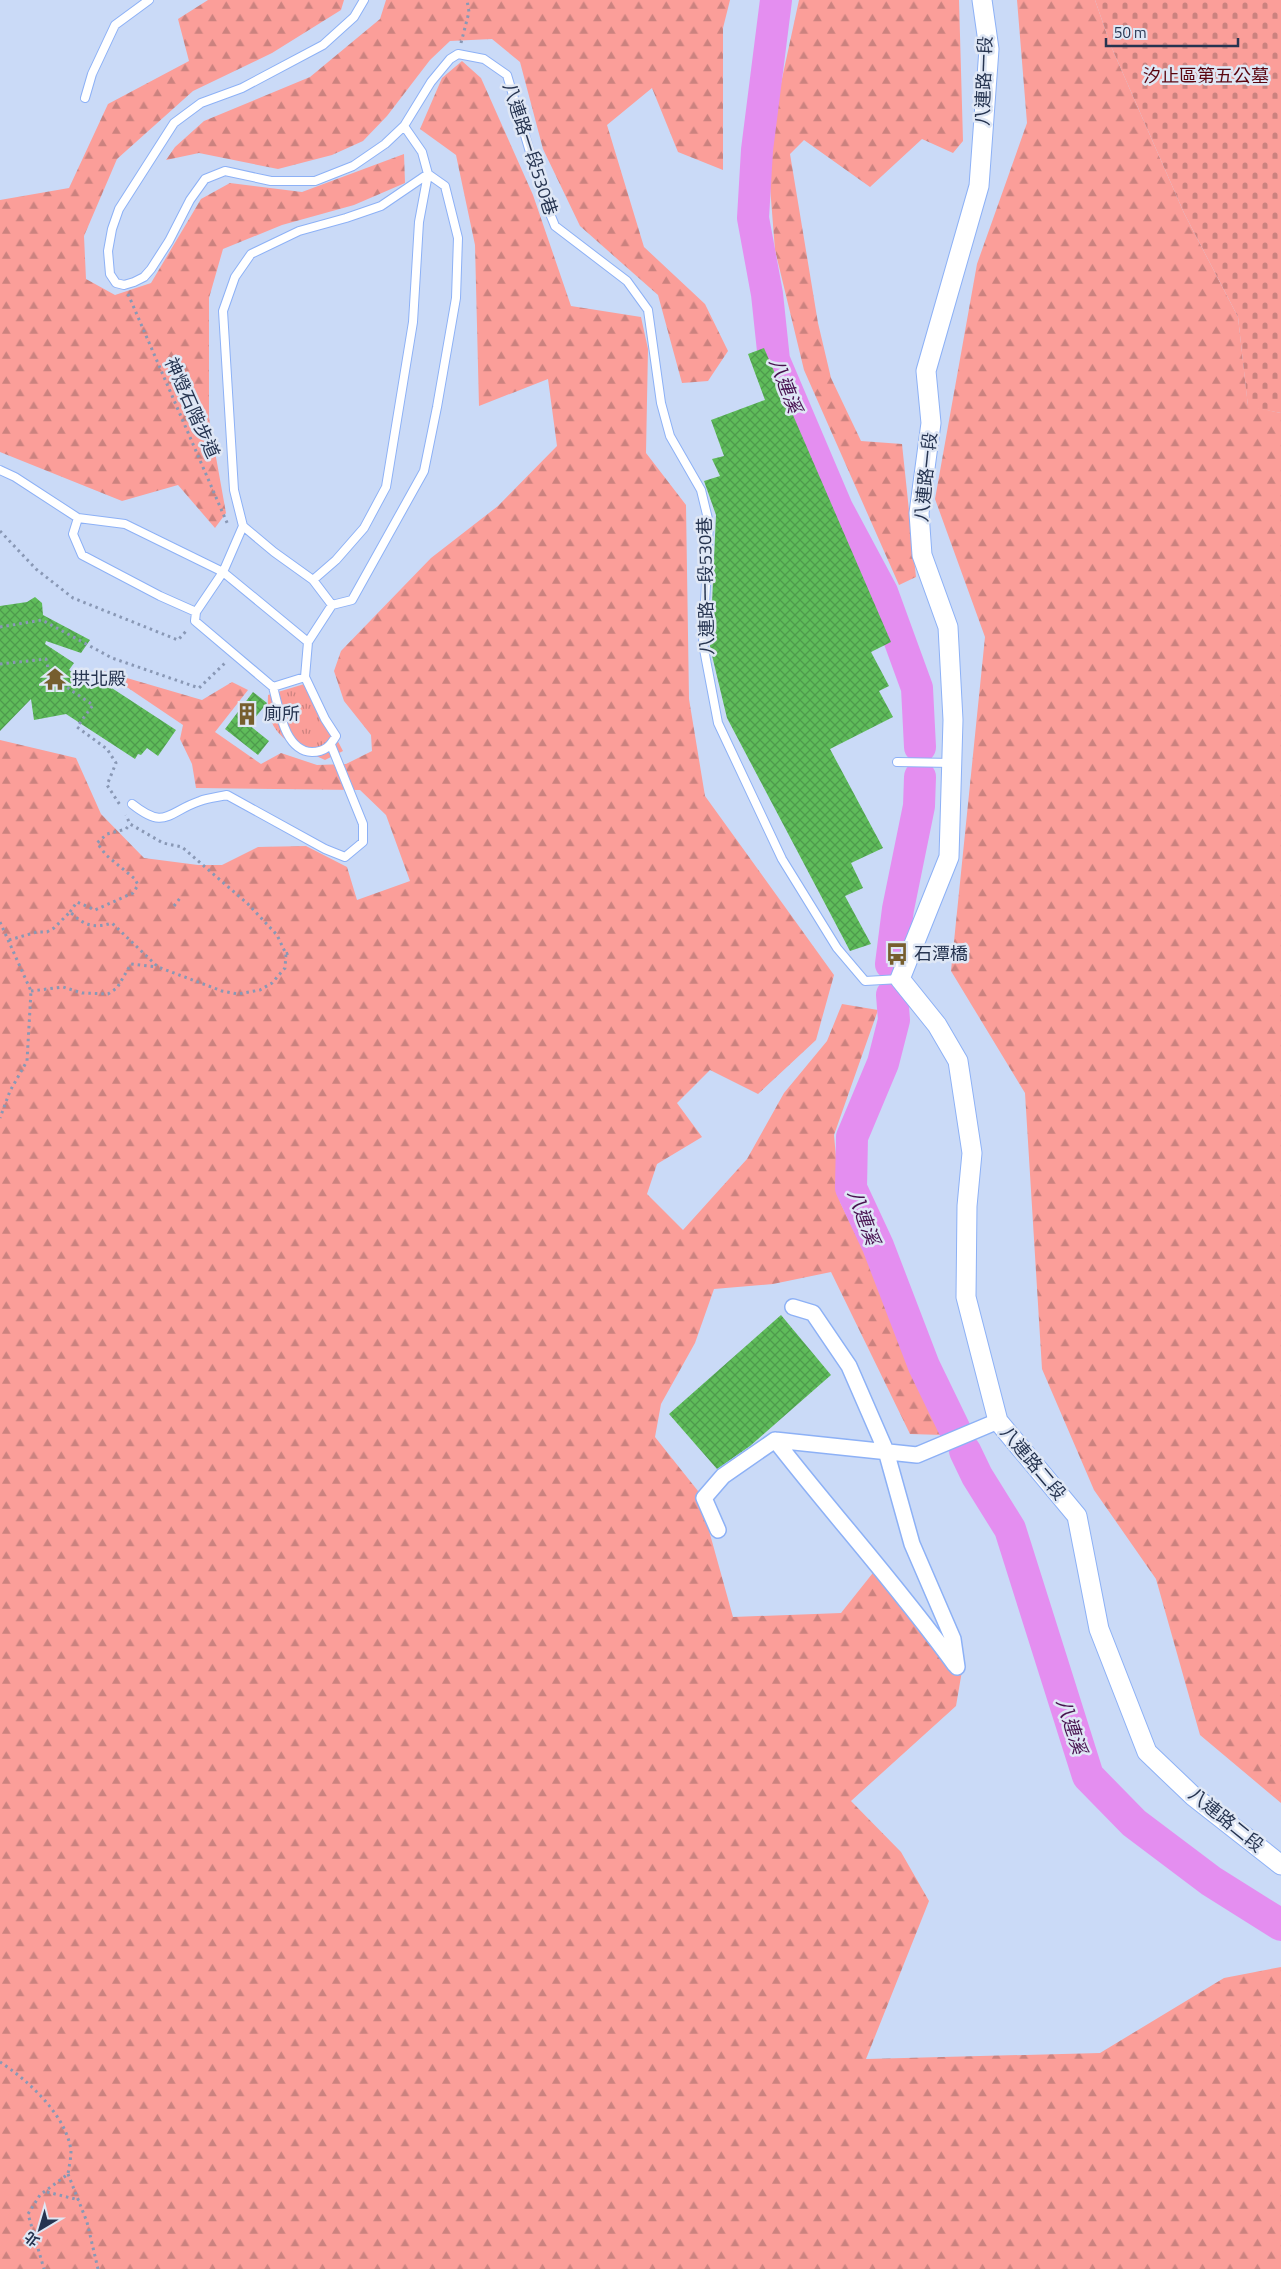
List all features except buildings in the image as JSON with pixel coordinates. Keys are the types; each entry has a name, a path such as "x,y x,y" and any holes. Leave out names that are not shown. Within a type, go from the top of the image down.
{"street":[{"name":"八連路一段","path":"900,979 949,857 953,720 948,627 922,555 919,513 931,423 926,371 979,186 989,49 982,0"},
{"name":"八連路二段","path":"900,979 937,1025 958,1061 972,1153 967,1206 966,1297 998,1421 1077,1516 1099,1628 1147,1752 1193,1796 1281,1864"},
{"path":"775,1440 822,1502 928,1627 957,1667 953,1639 912,1544 886,1451 850,1366 814,1314 793,1306"},
{"path":"718,1530 704,1498 723,1476 775,1440 917,1455 998,1421"}],"lane":[{"path":"85,98 92,74 115,26 150,0"},
{"path":"364,0 354,17 324,45 242,88 201,104 174,123 119,209 112,229 108,251 110,274 116,284 124,285 144,277 152,269 190,200 205,179 225,171 271,181 315,181 354,166 385,144 404,126 431,82 450,59 458,54"},
{"name":"八連路一段530巷","path":"458,54 484,60 507,75 544,199 555,226 627,281 648,310 661,403 670,436 701,490 709,523 704,644 718,723 782,859 837,948 865,981 900,979"},
{"path":"313,580 336,560 364,528 386,487 413,322 419,222 428,174 422,152 404,126"},
{"path":"332,606 313,580 274,552 243,526 234,490 223,311 235,277 251,254 298,230 346,218 381,206 428,174"},
{"path":"243,526 223,572 196,612 195,621 273,687 282,722 292,742 304,752 321,752 331,746 336,736 325,719 305,677 308,642 332,606 352,600 424,471 456,298 458,238 445,186 428,174"},
{"path":"0,470 16,477 78,518 125,524 223,572 308,642"},
{"path":"78,518 73,534 82,555 160,596 196,612"},
{"path":"273,687 305,677"},
{"path":"132,804 144,814 160,819 173,815 199,801 227,795 324,849 345,857 363,842 363,824 331,746"},
{"path":"897,762 952,764"}],"path":[{"path":"458,54 469,12 467,0"},
{"name":"神燈石階步道","path":"124,285 236,542"},
{"path":"0,531 36,569 73,598 178,640 195,621"},
{"path":"0,627 42,620 112,658 199,688 233,654"},
{"path":"0,664 46,659 50,676 92,705 77,727 107,749 116,763 107,785 130,824 163,843 182,847 233,891 277,935 286,954 285,968 272,983 260,990 238,994 184,978 158,967 131,964 117,988 108,994 82,993 62,987 31,991"},
{"path":"9,940 37,932 47,932 54,928 70,912 77,902 95,910 133,893 138,886 136,879 106,856 97,843 107,834 126,829 130,824"},
{"path":"174,906 180,898"},
{"path":"70,912 82,924 102,926 112,923 158,967"},
{"path":"0,922 31,991 27,1061 10,1091 0,1118"},
{"path":"286,954 291,952"},
{"path":"0,2062 32,2086 60,2123 69,2141 71,2153 68,2174 80,2201 98,2269"},
{"path":"44,2269 28,2214 40,2195 68,2174"},
{"path":"46,2192 80,2201"}],"green space":[{"path":"208,0 344,0 341,10 272,53 193,91 117,159 84,236 86,279 115,295 151,283 201,199 230,183 302,192 404,154 405,183 354,205 282,225 223,249 209,298 209,418 226,513 215,528 178,485 122,501 0,452 0,200 69,188 108,104 189,61 178,19"},
{"path":"386,0 730,0 723,28 723,170 678,152 652,88 607,125 644,247 705,304 728,351 708,381 682,383 658,295 580,226 543,149 520,62 492,39 450,41 430,60 387,116 363,141 332,155 278,169 199,153 166,160 175,147 204,121 310,77 380,19"},
{"path":"799,0 959,0 963,141 953,153 922,139 870,187 804,140 790,154 818,323 831,378 861,441 902,444 916,577 899,585 804,370 775,250 767,148"},
{"path":"1017,0 1095,0 1111,46 1184,213 1238,317 1248,406 1281,413 1281,1803 1200,1735 1156,1579 1094,1490 1042,1369 1025,1093 951,971 985,637 935,499 977,264 1027,123"},
{"name":"汐止區第五公墓","path":"1095,0 1281,0 1281,413 1248,407 1238,317 1184,213 1111,46"},
{"path":"462,61 481,78 533,195 571,306 641,317 648,349 646,453 686,505 689,699 705,796 834,975 816,1040 758,1094 710,1070 677,1103 702,1137 657,1164 647,1194 683,1230 747,1159 784,1093 827,1041 842,1004 878,1010 834,1135 840,1202 865,1254 943,1435 910,1434 831,1272 773,1284 714,1289 695,1343 661,1404 655,1437 698,1491 733,1617 841,1613 880,1564 964,1659 956,1706 851,1801 901,1852 929,1901 866,2059 1100,2053 1224,1978 1281,1967 1281,2269 0,2269 0,740 76,758 101,814 144,858 198,865 222,865 258,847 306,846 347,867 357,900 410,881 386,815 360,790 196,788 192,764 180,739 183,725 103,671 202,700 232,682 248,690 215,732 261,764 281,753 317,765 346,764 372,751 371,735 344,701 334,671 341,651 431,558 498,506 557,446 548,379 479,406 475,245 456,155 420,129 442,78"},
{"path":"311,682 314,696 343,751 325,760 283,738 271,721 268,709 268,695"}],"waterway":[{"name":"八連溪","path":"776,0 757,150 753,218 767,294 774,360 837,508 882,592 917,688 920,747"},
{"name":"八連溪","path":"891,964 898,909 919,806 920,777"},
{"name":"八連溪","path":"892,995 894,1020 883,1063 852,1137 851,1188 878,1246 924,1366 955,1430"},
{"name":"八連溪","path":"965,1451 977,1476 1010,1529 1088,1776 1134,1823 1211,1881 1281,1925"}],"place":[{"name":"拱北殿","path":"55,679"},
{"name":"廁所","path":"247,714"},
{"name":"石潭橋","path":"897,954"}]}
